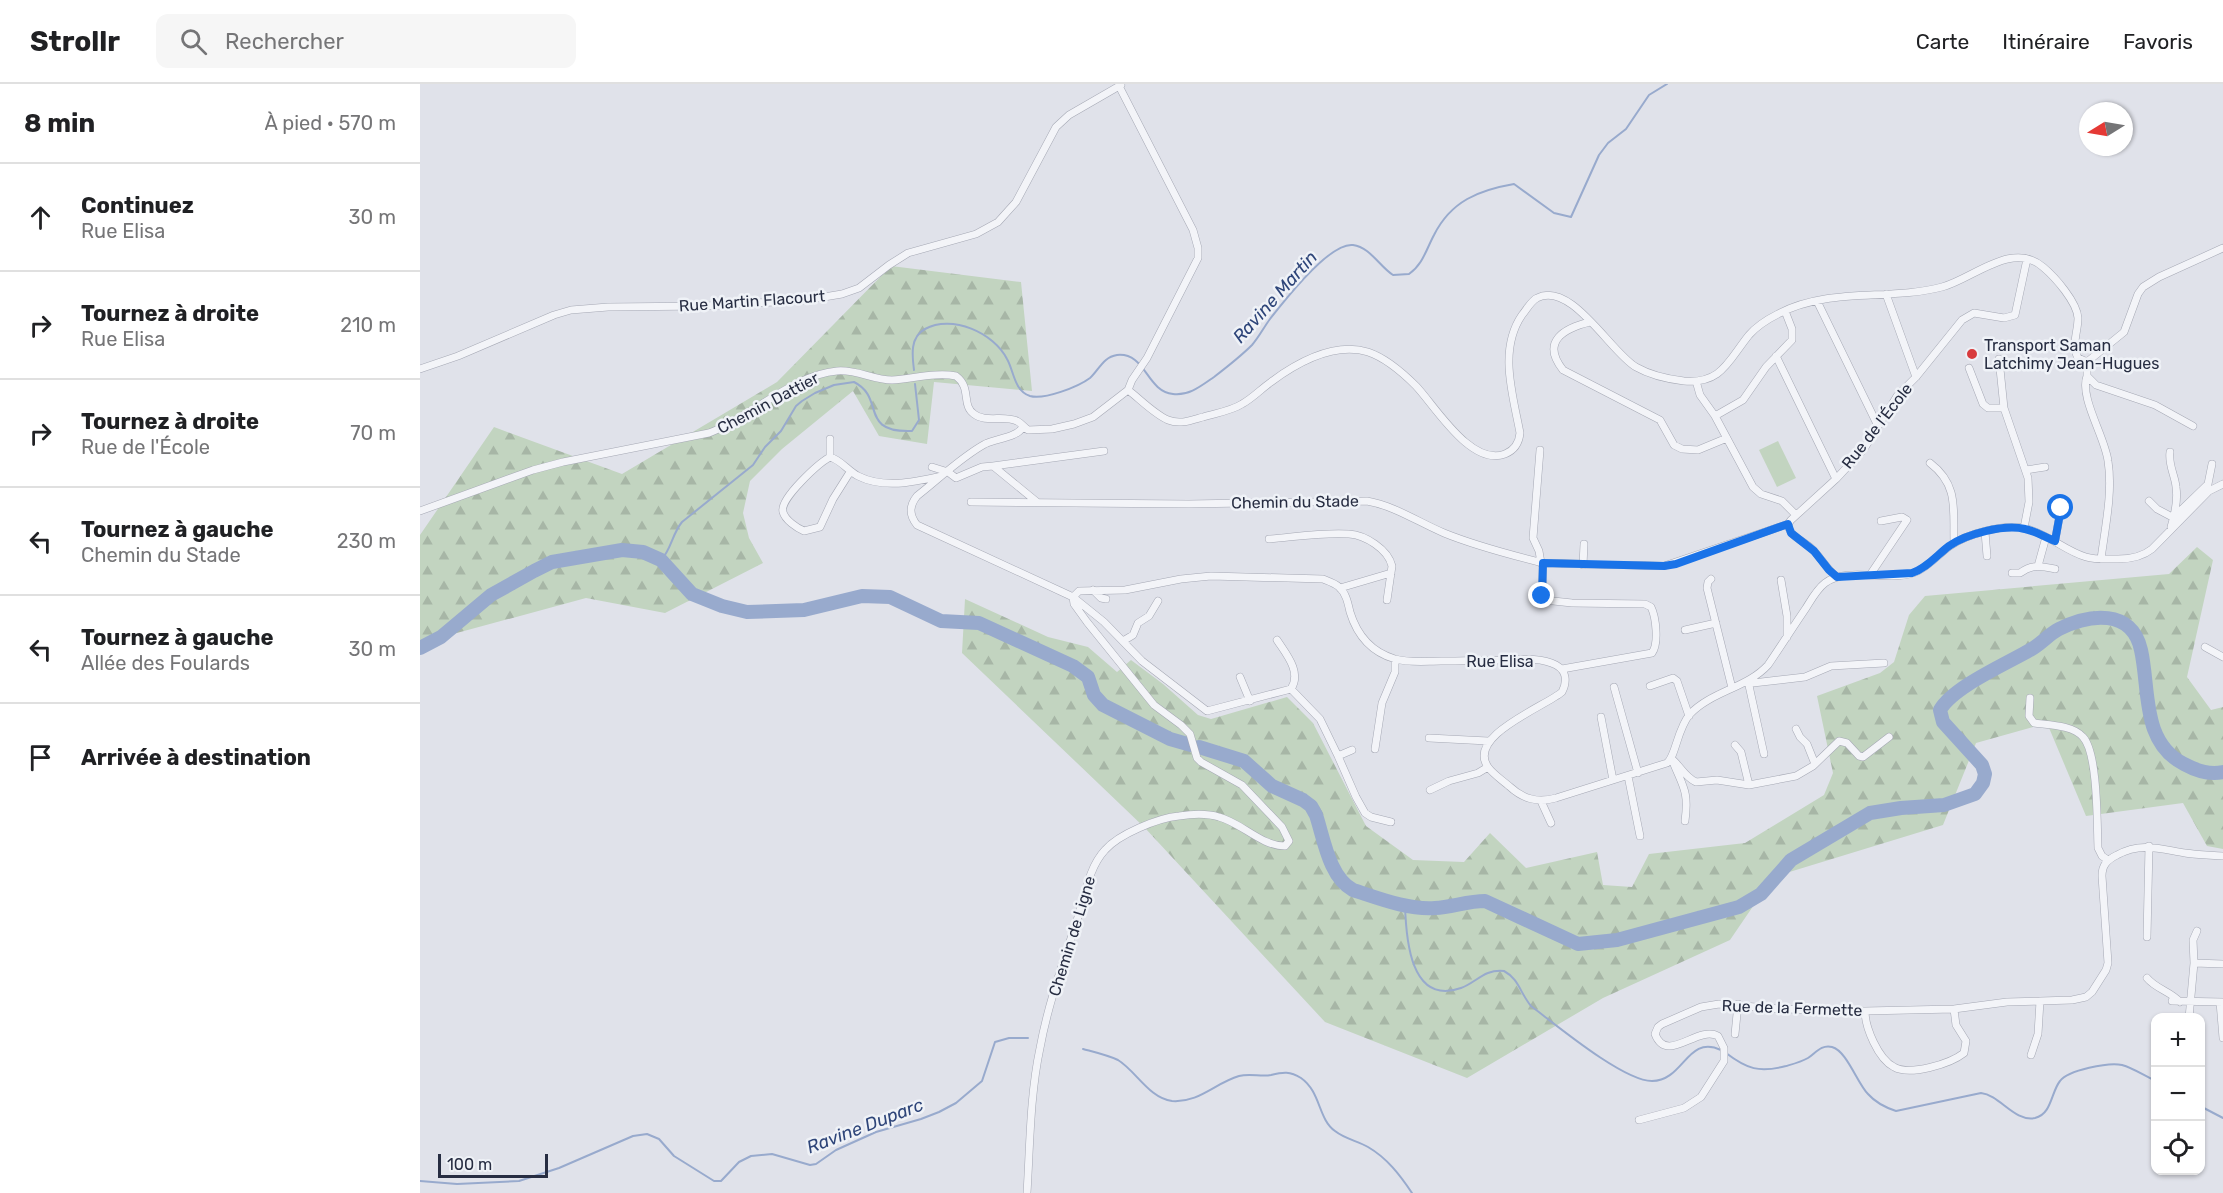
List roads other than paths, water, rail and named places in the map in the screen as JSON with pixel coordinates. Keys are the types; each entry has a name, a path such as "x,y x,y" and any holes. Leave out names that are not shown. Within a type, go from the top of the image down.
{"street":[{"path":"1121,85 1193,230 1198,248 1195,266 1128,390 1093,417 1074,424 1034,431 1023,427 1012,435 984,444 912,502 911,512 917,525 1073,597 1104,622 1142,661 1207,711 1291,689"},
{"name":"Rue Martin Flacourt","path":"420,369 571,310 596,307 717,306 806,300 842,294 859,288 908,253 976,234 998,222 1016,202 1056,126 1069,115 1121,85"},
{"path":"2087,362 2124,332 2138,294 2143,287 2159,277 2223,248"},
{"path":"1128,390 1164,418 1174,422 1186,422 1240,405 1292,368 1327,352 1341,349 1368,352 1390,363 1416,386 1459,437 1482,453 1494,456 1505,454 1519,442 1520,433 1509,357 1513,335 1520,318 1528,306 1542,296 1559,297 1578,309 1635,367 1655,376 1695,381 1707,380 1719,374 1753,331 1785,310 1817,301 1914,293 1944,287 1971,276 1993,263 2016,258 2027,259 2045,269 2072,301 2078,316 2076,354 2078,358 2087,362"},
{"name":"Rue de l'École","path":"1788,524 1795,514 1836,479 1864,448 1898,396 1917,377 1966,316 1974,313 2004,318 2014,315 2027,259"},
{"name":"Rue de l'École","path":"1886,294 1917,377"},
{"path":"1817,301 1878,426"},
{"path":"1715,416 1743,400 1766,367 1793,337 1785,310"},
{"path":"1590,322 1563,331 1556,340 1553,349 1563,370 1660,420 1674,445 1682,449 1698,450 1727,438"},
{"path":"1776,356 1836,479"},
{"path":"1999,359 2004,408 2026,470 2029,502 2024,528"},
{"path":"2087,362 2085,391 2108,462 2107,514 2101,559"},
{"path":"1969,368 1983,404 1988,408 2004,408"},
{"name":"Chemin Dattier","path":"420,511 533,470 724,428 800,383 834,371 846,370 888,380 956,376 965,387 967,403 972,413 981,417 1015,420 1023,427"},
{"path":"2087,376 2096,385 2155,405 2190,425 2192,416"},
{"path":"1695,381 1700,395 1715,416 1753,487 1761,494 1782,501 1795,514"},
{"path":"830,439 830,457 803,480 784,502 782,512 785,517 799,529 809,531 820,527 833,499 850,472"},
{"path":"1540,450 1533,538 1542,563 1544,600 1572,603 1645,604 1651,607 1653,613 1656,648 1652,653 1562,669 1566,676 1566,685 1562,692 1504,728 1488,741 1484,753 1488,767 1520,795 1540,801 1659,767 1672,759"},
{"path":"932,467 956,478 982,467 1104,452"},
{"path":"2170,452 2169,463 2176,486 2175,516 2170,529"},
{"path":"830,457 837,459 850,472 872,481 888,484 946,474"},
{"path":"1930,463 1946,478 1951,489 1954,543"},
{"path":"2175,516 2208,484 2212,464"},
{"path":"993,466 1037,502"},
{"path":"2026,470 2045,467"},
{"path":"1685,821 1686,789 1672,759 1677,735 1689,716 1708,700 1761,674 1825,582 1837,577 1897,575 1918,571 1954,543 1984,532 2001,529 2024,528 2081,555 2101,559 2127,559 2142,555 2152,549 2209,491 2223,484"},
{"name":"Chemin du Stade","path":"971,502 1189,504 1367,501 1388,506 1445,533 1542,563 1583,565 1664,566 1676,564 1788,524"},
{"path":"2149,501 2157,510 2175,516"},
{"path":"2055,541 2061,508"},
{"path":"1870,575 1907,520 1902,517 1881,521"},
{"path":"1788,524 1791,533 1814,551 1837,577"},
{"path":"1984,532 1987,556"},
{"path":"1269,539 1347,534 1355,535 1376,545 1389,557 1392,566 1387,600"},
{"path":"2038,566 2046,537"},
{"path":"1583,565 1584,544"},
{"path":"2012,573 2020,573 2026,568 2038,566 2055,569"},
{"path":"1303,570 1308,577"},
{"path":"1073,597 1079,591 1125,590 1181,579 1211,576 1308,577 1323,579 1340,588 1391,573"},
{"path":"1711,579 1707,588 1732,688"},
{"path":"1781,580 1787,616 1786,638"},
{"name":"Rue Elisa","path":"1340,588 1359,634 1376,650 1395,658 1420,662 1530,659 1555,664 1562,669"},
{"path":"1093,590 1106,599"},
{"name":"Chemin de Ligne","path":"1027,1193 1033,1100 1040,1047 1064,960 1093,869 1106,849 1122,836 1143,827 1176,816 1199,813 1219,817 1275,844 1285,846 1289,841 1282,827 1242,785 1197,758 1190,734 1181,724 1154,705 1087,622 1074,604 1073,597"},
{"path":"1123,641 1133,635 1138,623 1149,616 1158,601"},
{"path":"1685,630 1716,623"},
{"path":"1278,640 1294,668 1296,677 1291,689"},
{"path":"2205,647 2223,657"},
{"path":"1375,749 1382,703 1395,672 1395,658"},
{"path":"1748,681 1753,683 1798,679 1831,666 1884,663"},
{"path":"1240,677 1250,701"},
{"path":"1650,686 1673,678 1677,681 1689,716"},
{"path":"1748,681 1764,754"},
{"path":"1614,687 1638,772"},
{"path":"1291,689 1320,719 1365,813 1371,817 1391,822"},
{"path":"2030,698 2029,716 2034,723 2076,731 2088,744 2093,763 2098,848 2102,856 2108,860 2128,849 2149,846 2187,854 2223,856"},
{"path":"1601,717 1614,780"},
{"path":"1797,729 1800,737 1807,744 1815,764"},
{"path":"1672,759 1685,775 1696,782 1718,780 1749,785 1796,776 1815,764 1839,741 1847,743 1858,756 1863,757 1889,737"},
{"path":"1429,738 1488,741"},
{"path":"1735,745 1741,752 1749,785"},
{"path":"1338,756 1352,750"},
{"path":"1430,790 1478,773 1488,767"},
{"path":"1628,776 1640,836"},
{"path":"1540,801 1551,823"},
{"path":"2147,937 2149,846"},
{"name":"Rue de la Fermette","path":"1639,1120 1684,1108 1697,1101 1724,1061 1725,1052 1718,1036 1698,1035 1676,1046 1668,1046 1657,1040 1655,1030 1662,1024 1701,1007 1738,1004 1781,1009 1865,1011 2073,1000 2086,996 2097,985 2106,970 2108,955 2102,876 2104,865 2108,860"},
{"path":"2190,1013 2194,963 2193,940 2197,931"},
{"path":"2194,963 2223,964"},
{"path":"2147,978 2151,983 2166,990 2176,1001 2221,1002 2223,1038"},
{"path":"2031,1055 2038,1034 2040,1000"},
{"path":"1735,1034 1738,1004"},
{"path":"1865,1011 1867,1028 1885,1059 1894,1068 1909,1070 1946,1063 1964,1053 1966,1041 1956,1025 1954,1008"}],"waterway":[{"name":"Ravine Martin","path":"914,370 914,342 920,332 936,325 947,324 971,329 992,341 1007,359 1021,390 1030,396 1044,396 1078,385 1090,378 1108,358 1117,355 1134,359 1151,380 1164,391 1173,394 1190,392 1214,377 1255,342 1268,322 1308,274 1320,262 1343,247 1353,245 1365,249 1393,275 1409,274 1421,261 1441,223 1458,206 1478,194 1514,184 1554,213 1571,217 1599,155 1608,143 1626,129 1649,95 1667,84"},
{"name":"Ravine Martin","path":"661,560 682,522 753,465 802,401 834,385 854,382 869,397 878,421 895,430 912,431 919,420 915,384"},
{"path":"420,648 441,637 491,595 552,562 622,550 643,552 661,560 692,594 722,606 747,612 804,610 862,596 890,597 941,621 979,623 1073,666 1088,677 1094,695 1103,705 1170,739 1191,745"},
{"path":"1199,747 1244,761 1272,786 1311,806 1333,867 1338,876 1353,890 1393,903 1425,908 1485,901 1578,944 1617,940 1739,907 1761,894 1791,860 1870,813 1944,805 1975,794 1983,783 1985,774 1982,765 1943,722 1940,710 1947,701 1968,685 2034,648 2059,629 2083,620 2108,618 2129,627 2136,636 2141,650 2150,714 2160,743 2170,754 2188,766 2208,772 2223,772"},
{"path":"1405,905 1407,934 1414,966 1421,978 1431,987 1444,991 1461,988 1491,972 1504,971 1516,982 1531,1006 1607,1062 1639,1079 1652,1081 1663,1079 1672,1074 1700,1048 1710,1047 1721,1050"},
{"name":"Ravine Duparc","path":"420,1181 457,1184 519,1181 559,1168 633,1136 647,1134 659,1139 674,1156 714,1181 721,1181 739,1162 751,1156 772,1154 810,1165 816,1164 836,1150 876,1132 921,1119 956,1103 982,1081 995,1042 1009,1038 1028,1038"},
{"path":"1726,1053 1747,1066 1768,1069 1797,1063 1821,1048 1832,1047 1842,1054 1871,1097 1896,1111 1981,1093 1994,1098 2020,1116 2035,1118 2045,1112 2060,1081 2071,1073 2116,1064 2151,1078"},
{"name":"Ravine Duparc","path":"1083,1049 1118,1060 1156,1095 1172,1101 1182,1101 1199,1096 1239,1076 1293,1074 1308,1084 1329,1126 1339,1134 1375,1151 1398,1173 1412,1193"},
{"path":"2205,1109 2223,1118"}],"place":[{"name":"Transport Saman Latchimy Jean-Hugues","path":"1972,354"}]}
